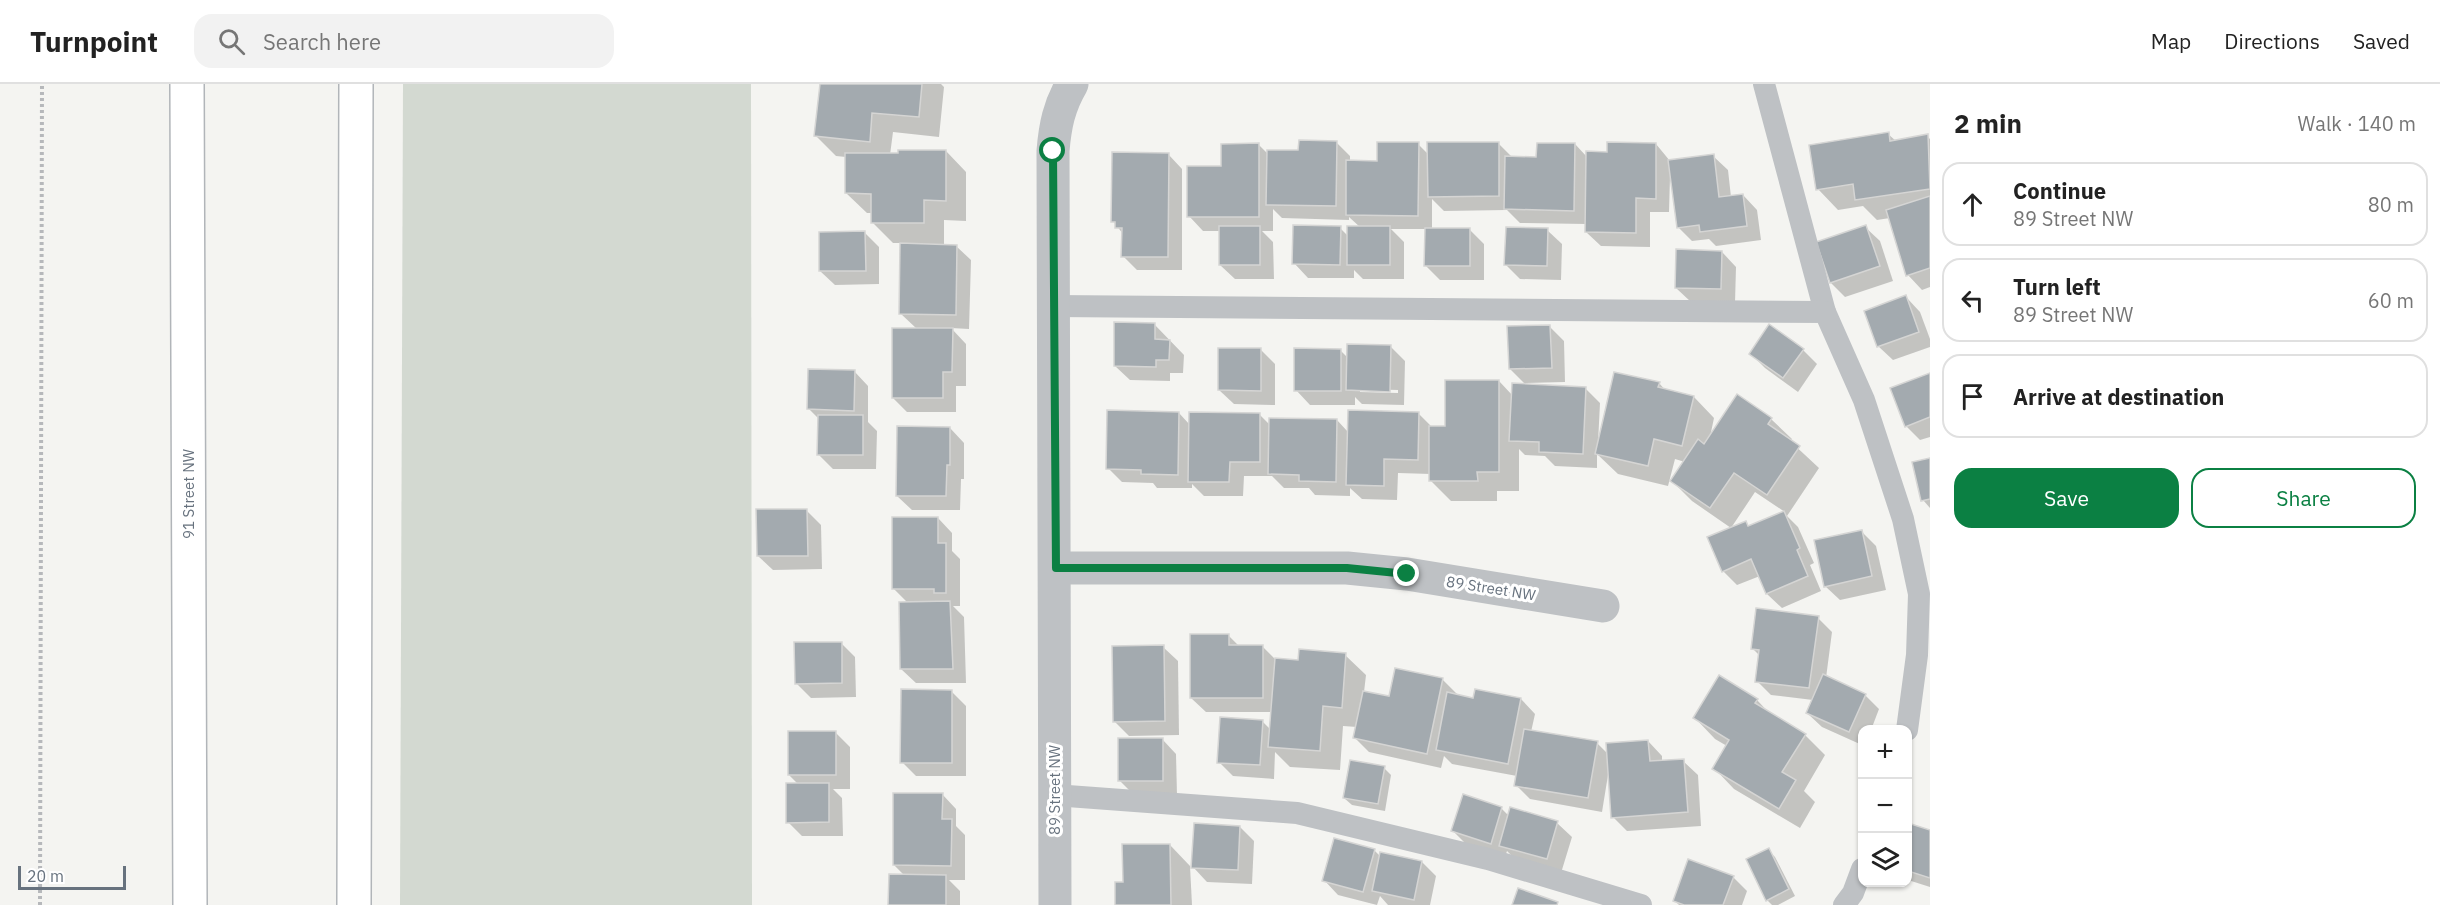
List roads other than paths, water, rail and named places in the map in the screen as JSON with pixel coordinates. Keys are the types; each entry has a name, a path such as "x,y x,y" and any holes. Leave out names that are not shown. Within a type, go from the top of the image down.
{"main road":[{"name":"91 Street NW","path":"187,84 190,905"},
{"path":"354,905 356,84"}],"street":[{"name":"89 Street NW","path":"1055,905 1056,568 1053,151 1055,125 1061,104 1072,84"},
{"name":"89 Street NW","path":"1056,568 1347,568 1407,574 1603,606"}],"lane":[{"path":"1764,84 1826,312 1864,400 1903,519 1919,594 1917,656 1908,725"},
{"path":"1054,306 1826,312"},
{"path":"1054,795 1297,813 1488,859 1641,905"},
{"path":"1844,905 1858,880"}]}
